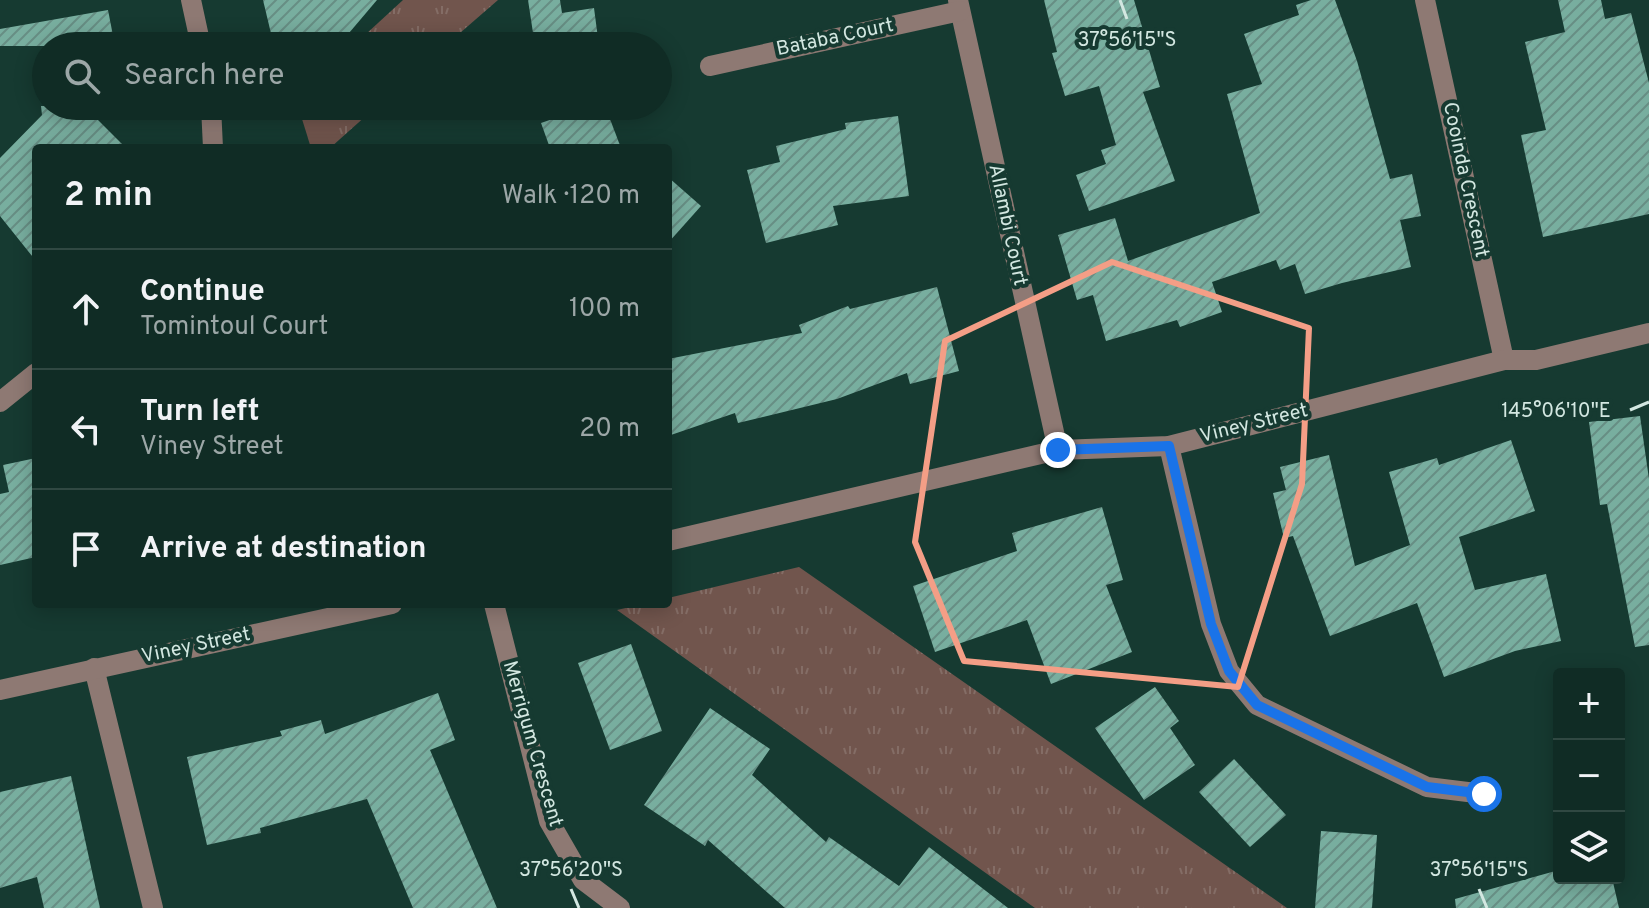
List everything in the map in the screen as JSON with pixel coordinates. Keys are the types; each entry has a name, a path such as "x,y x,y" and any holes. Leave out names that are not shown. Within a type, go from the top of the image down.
{"street":[{"path":"191,0 198,32"},
{"name":"Cooinda Crescent","path":"1425,0 1504,360"},
{"name":"Bataba Court","path":"710,66 959,5"},
{"name":"Allambi Court","path":"959,5 1058,450"},
{"path":"212,120 213,144"},
{"name":"Viney Street","path":"672,540 1058,450 1169,446 1504,360 1536,360 1649,333"},
{"path":"0,402 32,376"},
{"path":"1169,446 1211,624 1229,671 1257,705 1427,787 1484,794"},
{"name":"Viney Street","path":"0,690 373,608"},
{"name":"Merrigum Crescent","path":"495,608 549,821 583,880 620,908"},
{"path":"94,668 153,908"}],"highlighted area":[{"path":"1112,262 1309,328 1302,484 1238,687 964,661 915,542 945,341"}],"green space":[{"path":"403,0 498,0 461,32 368,32"},
{"path":"302,120 361,120 334,144 310,144"},
{"path":"799,567 1287,908 1035,908 617,610 672,608 672,597"}],"building":[{"path":"263,0 377,0 350,32 271,32"},
{"path":"528,0 560,0 562,13 594,8 597,32 533,32"},
{"path":"1044,0 1134,0 1160,87 1143,92 1175,181 1089,211 1076,175 1106,164 1101,150 1116,145 1099,86 1065,96 1052,53 1057,52"},
{"path":"1311,0 1335,0 1357,61 1390,179 1412,174 1421,216 1400,220 1411,267 1305,294 1295,264 1280,270 1276,260 1212,282 1222,312 1180,327 1177,320 1106,341 1093,295 1077,300 1058,235 1115,218 1128,261 1260,213 1227,94 1262,84 1244,34 1299,15 1296,5"},
{"path":"1558,0 1601,0 1605,19 1631,13 1649,83 1649,214 1543,237 1521,135 1546,130 1525,42 1565,32"},
{"path":"108,10 112,32 32,32 32,46 0,46 0,29"},
{"path":"898,116 909,196 833,206 838,225 766,243 747,170 780,162 776,146 846,129 845,123"},
{"path":"37,120 98,120 122,144 32,144 32,256 0,216 0,158"},
{"path":"550,120 610,120 619,144 549,144 541,123"},
{"path":"672,181 701,206 672,239"},
{"path":"937,287 959,371 910,384 907,373 837,399 738,423 735,413 672,435 672,358 802,333 799,325 848,306 850,309"},
{"path":"1640,416 1649,479 1649,645 1635,647 1607,504 1600,505 1589,422"},
{"path":"1511,440 1535,511 1459,537 1475,590 1546,574 1561,641 1515,651 1444,677 1417,603 1330,636 1293,536 1284,538 1273,493 1286,490 1280,467 1329,455 1355,566 1410,545 1389,472 1437,458 1439,465"},
{"path":"32,459 32,558 0,565 0,494 9,492 3,465"},
{"path":"1102,507 1123,580 1106,585 1132,652 1051,684 1027,620 935,652 913,586 1017,551 1012,533"},
{"path":"631,644 662,731 610,750 578,663"},
{"path":"1155,687 1179,721 1170,728 1195,765 1144,800 1095,728"},
{"path":"438,693 455,740 430,750 497,908 413,908 367,799 260,828 261,833 207,845 187,757 282,736 280,731 321,720 325,734"},
{"path":"710,708 770,749 752,775 826,842 829,837 899,886 929,847 1008,908 785,908 708,840 705,846 644,805"},
{"path":"1234,759 1286,815 1250,847 1199,792"},
{"path":"71,776 100,908 44,908 37,877 0,888 0,792"},
{"path":"1321,831 1377,835 1372,908 1315,908"},
{"path":"1553,872 1553,884 1613,884 1619,908 1456,908 1455,899"}],"route":[{"path":"1058,450 1169,446 1211,624 1229,671 1257,705 1427,787 1484,794"}]}
